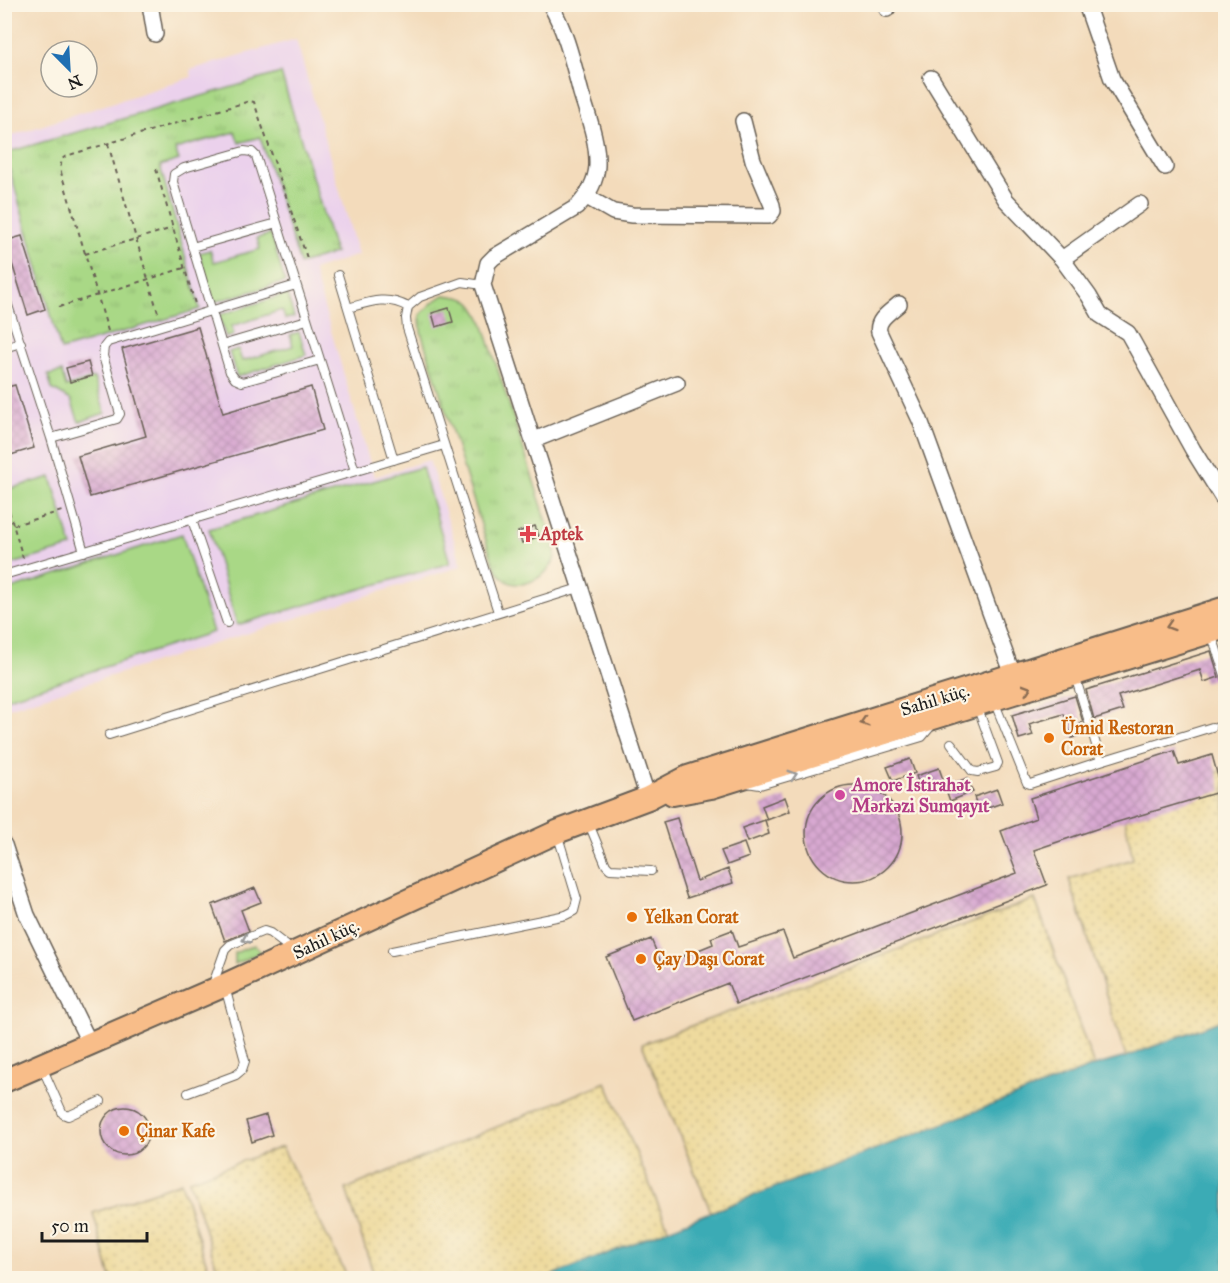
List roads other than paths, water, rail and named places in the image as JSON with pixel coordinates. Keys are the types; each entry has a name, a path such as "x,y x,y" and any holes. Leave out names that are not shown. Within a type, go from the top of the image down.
{"main road":[{"name":"Sahil küç.","path":"4,1081 217,989 557,832 648,798 688,777 1226,608"},
{"name":"Sahil küç.","path":"648,798 692,791 738,778 1218,629"}],"street":[{"path":"150,4 155,34"},
{"path":"550,4 569,50 594,138 597,167 587,197 567,215 494,257 488,263 483,285 648,798"},
{"path":"1086,4 1112,79 1165,167"},
{"path":"931,78 1006,200 1062,259 1089,296 1096,310 1128,333 1226,504"},
{"path":"587,197 613,212 632,215 770,216 773,210 772,205 753,160 743,122"},
{"path":"1062,259 1140,204"},
{"path":"899,304 880,321 879,333 920,420 1013,675"},
{"path":"534,440 677,383"},
{"path":"4,845 27,915 90,1044"}],"lane":[{"path":"320,360 242,382 235,379 230,372 192,247 173,182 174,174 184,168 244,151 252,152 256,156 355,471"},
{"path":"192,247 277,223"},
{"path":"338,274 394,460"},
{"path":"483,285 462,282 420,297 408,307 406,318 407,328 498,612"},
{"path":"51,438 117,419 120,414 103,356 104,347 108,342 296,285"},
{"path":"4,293 51,438 84,552"},
{"path":"348,308 387,299 400,302 408,307"},
{"path":"222,345 307,320"},
{"path":"4,348 21,343"},
{"path":"4,575 444,445"},
{"path":"192,520 227,623"},
{"path":"109,735 579,588"},
{"path":"1218,629 1226,678"},
{"path":"1075,674 1101,761"},
{"path":"951,743 972,771 978,772 996,767 998,763 985,702"},
{"path":"985,702 1027,783 1030,784 1212,727"},
{"path":"587,820 606,865 610,869 651,871"},
{"path":"392,951 566,915 574,911 577,899 557,832"},
{"path":"188,1093 236,1076 242,1070 245,1061 217,989 225,950 230,945 264,931 270,933 295,953"},
{"path":"41,1065 63,1114 68,1116 101,1101"}],"water":[{"path":"1225,1019 1225,1278 546,1278 711,1212 1094,1066 1126,1057"}],"place":[{"name":"Aptek","path":"528,534"},
{"name":"Ümid Restoran Corat","path":"1049,738"},
{"name":"Amore İstirahət Mərkəzi Sumqayıt","path":"840,795"},
{"name":"Yelkən Corat","path":"632,917"},
{"name":"Çay Daşı Corat","path":"641,959"},
{"name":"Çinar Kafe","path":"124,1131"}]}
